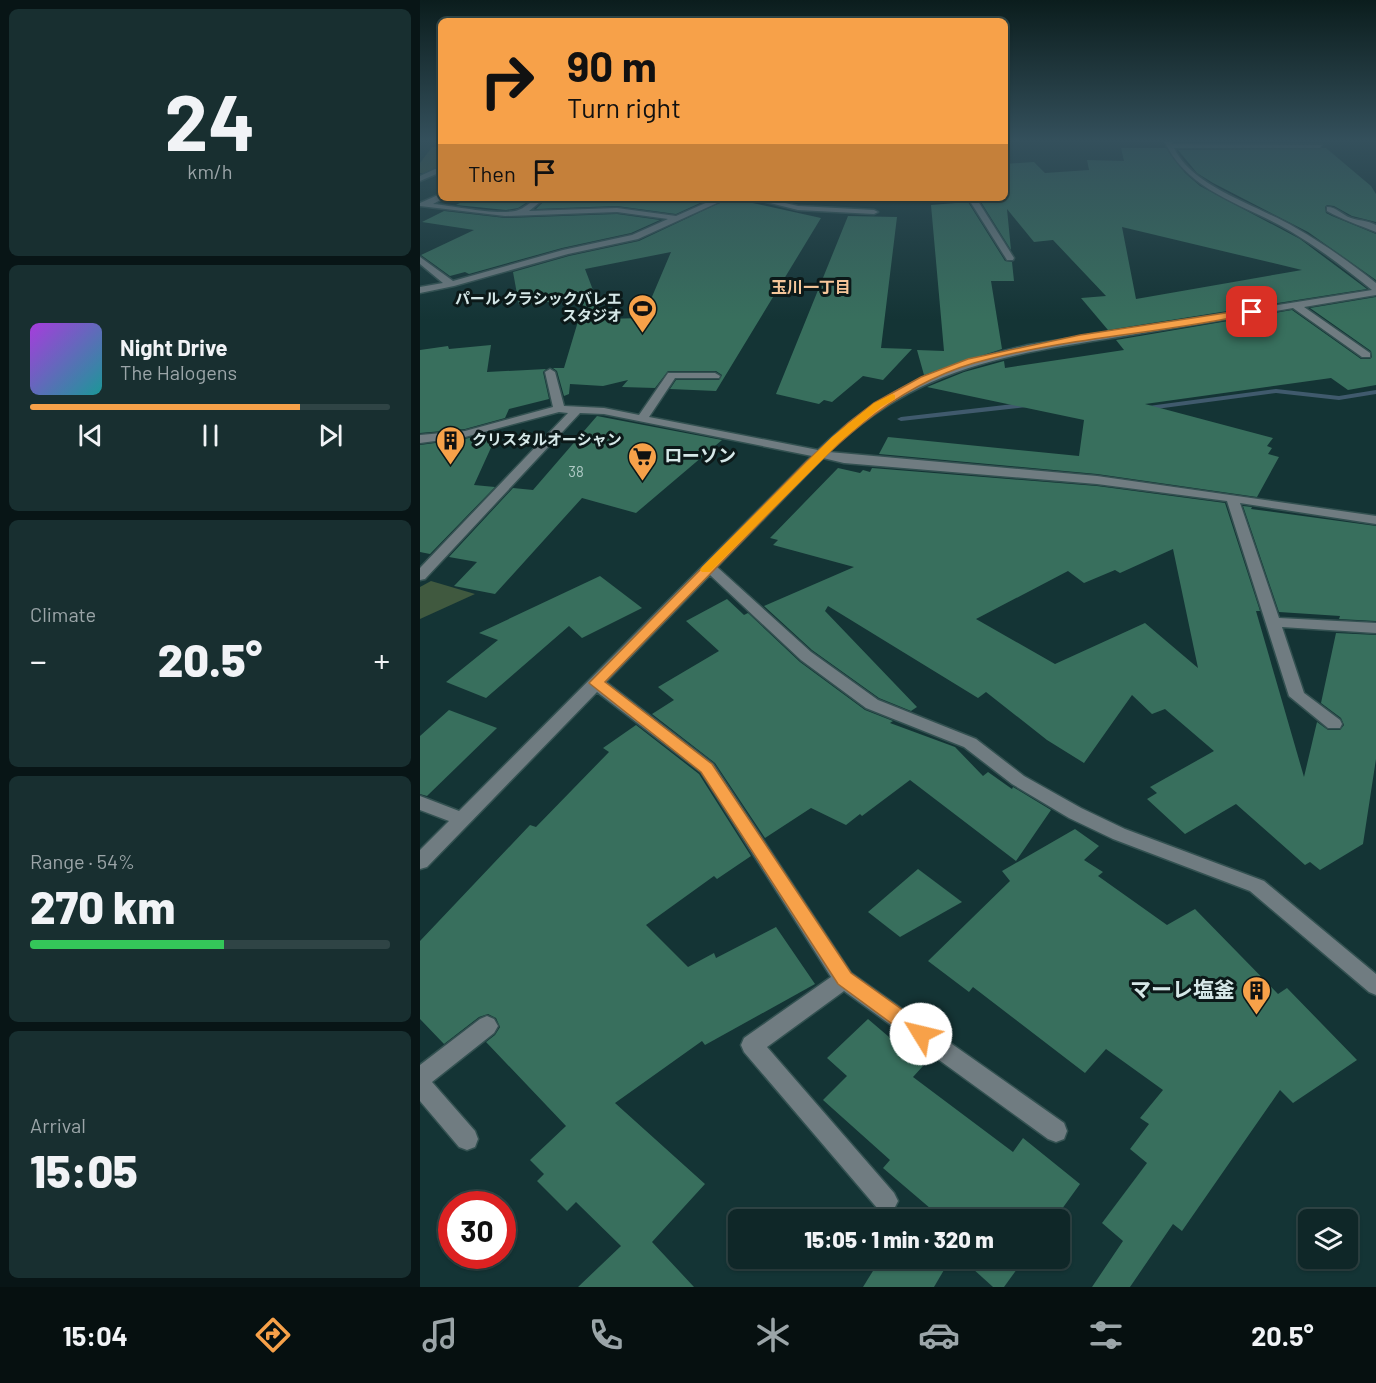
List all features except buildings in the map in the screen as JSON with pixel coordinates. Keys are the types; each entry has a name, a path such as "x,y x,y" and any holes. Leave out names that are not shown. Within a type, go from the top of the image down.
{"street":[{"path":"434,200 423,205 519,214 618,210 675,218"},
{"path":"1238,200 1292,228 1376,290"},
{"path":"519,214 537,201"},
{"path":"420,290 451,284 566,252 635,237 717,201"},
{"path":"767,201 798,208 874,212"},
{"path":"974,201 1010,258"},
{"path":"1330,209 1348,220 1366,223 1376,229"},
{"path":"420,260 451,284"},
{"path":"420,862 820,455 852,425 878,405 925,379 972,361 1080,338 1295,305 1376,290"},
{"path":"1295,305 1366,355"},
{"path":"550,372 559,409"},
{"path":"642,418 672,375 715,376"},
{"path":"420,439 465,434 559,409 604,411 820,455 1097,480 1376,520"},
{"path":"420,576 577,410"},
{"path":"1232,498 1297,696 1334,724"},
{"path":"709,567 806,656 872,704 970,743 1018,780 1075,813 1119,834 1257,886 1376,986"},
{"path":"1273,622 1376,628"},
{"path":"596,683 707,768 844,979 1056,1131"},
{"path":"420,803 462,819"},
{"path":"844,979 752,1045 886,1201"},
{"path":"420,1078 487,1026"},
{"path":"420,1084 467,1139"}],"green space":[{"path":"431,581 475,594 420,619 420,587"}],"waterway":[{"path":"1141,409 1276,391 1339,398 1376,392"},
{"path":"901,419 1032,404"}],"slow traffic":[{"path":"706,570 836,439 878,405 892,397"}],"place":[{"name":"パール クラシックバレエ スタジオ","path":"643,334"},
{"name":"クリスタルオーシャン","path":"451,466"},
{"name":"ローソン","path":"643,482"},
{"name":"マーレ塩釜","path":"1256,1016"}],"district":[{"name":"玉川一丁目","path":"811,287"}],"route":[{"path":"921,1034 844,979 707,768 596,683 810,464 852,425 878,405 925,379 972,361 1080,338 1252,312"}]}
